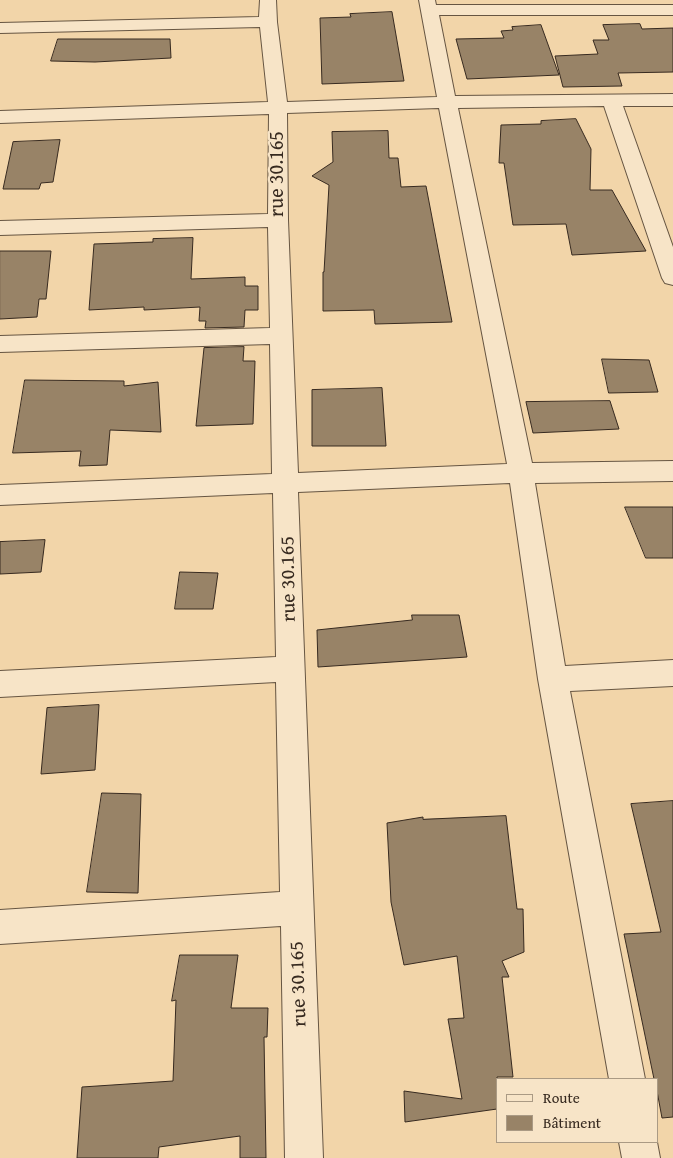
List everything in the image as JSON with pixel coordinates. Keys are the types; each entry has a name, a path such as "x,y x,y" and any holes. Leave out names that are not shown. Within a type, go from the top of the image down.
{"street":[{"path":"627,1078 553,679 521,473 428,5 581,5 673,10"},
{"path":"0,28 268,11"},
{"name":"rue 30.165","path":"268,11 278,107 278,220 287,484 304,1158"},
{"path":"0,117 446,102 673,100"},
{"path":"612,101 673,278"},
{"path":"0,228 278,220"},
{"path":"0,344 282,336"},
{"path":"0,496 521,473 673,471"},
{"path":"0,684 291,668"},
{"path":"553,679 673,673"},
{"path":"0,927 297,908"},
{"path":"638,1143 642,1158"}],"building":[{"path":"392,12 404,81 322,84 320,18 351,17 350,14"},
{"path":"640,24 642,29 673,28 673,72 618,73 622,86 563,87 555,56 598,54 593,40 609,40 603,25"},
{"path":"541,25 559,75 467,79 456,39 504,38 501,31 513,30 512,27"},
{"path":"58,39 170,39 171,58 95,62 51,61"},
{"path":"576,119 591,149 590,190 612,190 646,251 572,255 566,224 513,225 504,163 499,163 501,125 541,124 541,121"},
{"path":"388,131 389,158 398,158 401,187 426,186 452,322 375,324 374,310 323,311 323,272 329,185 312,176 333,162 332,132"},
{"path":"60,140 53,182 41,183 39,189 3,189 13,142"},
{"path":"193,238 191,279 245,277 245,286 258,286 258,310 245,310 244,327 205,328 206,321 199,321 200,307 144,310 144,307 89,310 94,244 153,242 153,239"},
{"path":"0,251 51,251 46,299 39,299 37,317 0,319"},
{"path":"244,347 243,361 255,361 253,424 196,426 204,348"},
{"path":"602,359 649,360 658,392 609,393"},
{"path":"25,380 124,381 124,386 158,382 161,432 110,430 107,465 79,466 81,451 13,453"},
{"path":"382,388 386,446 312,446 312,390"},
{"path":"610,401 619,429 533,433 526,402"},
{"path":"625,507 673,507 673,558 646,558"},
{"path":"45,540 41,572 0,574 0,542"},
{"path":"180,572 218,573 213,609 175,609"},
{"path":"412,615 459,615 467,657 318,667 317,630 412,620"},
{"path":"99,705 95,770 41,774 47,708"},
{"path":"102,793 141,794 138,893 87,892"},
{"path":"673,801 673,1117 662,1118 658,1096 658,1078 654,1078 624,934 661,932 631,804"},
{"path":"506,816 517,909 523,909 524,952 502,961 509,977 502,977 513,1077 496,1078 496,1109 405,1122 404,1091 462,1099 448,1019 464,1018 457,956 404,965 391,902 387,823 423,817 423,819"},
{"path":"180,955 238,955 231,1008 268,1008 267,1037 264,1037 266,1158 240,1158 240,1136 159,1147 158,1158 77,1158 82,1087 173,1081 176,1000 172,1001"}]}
